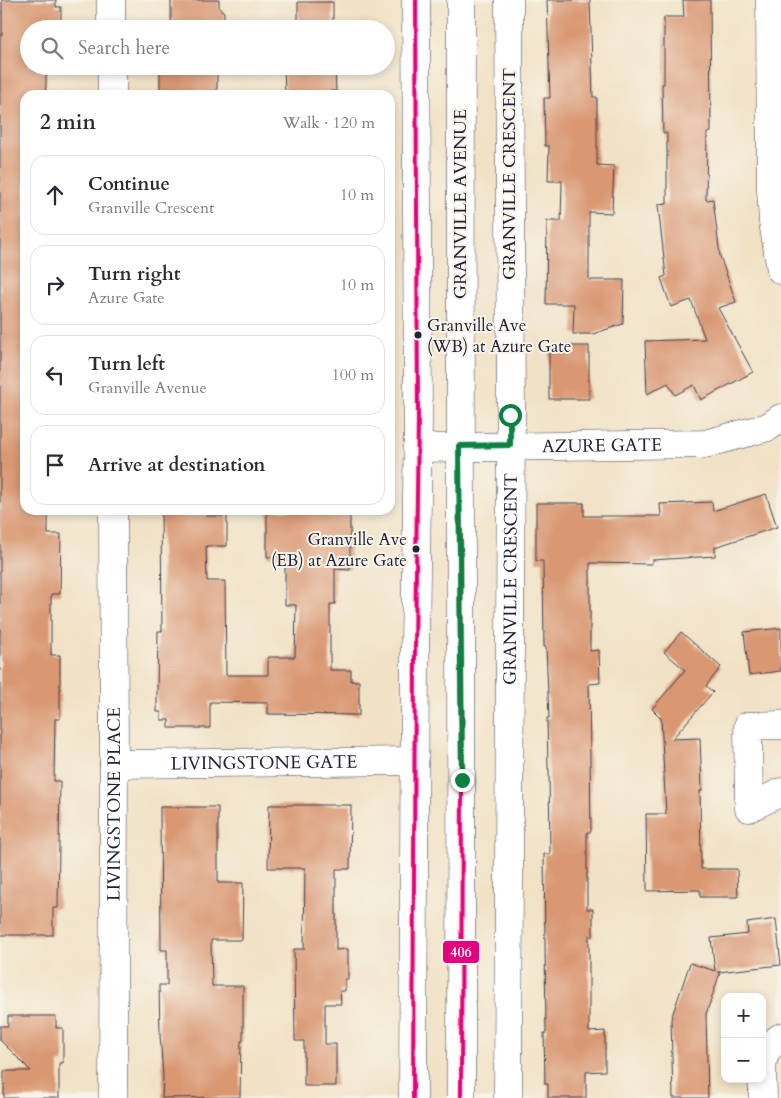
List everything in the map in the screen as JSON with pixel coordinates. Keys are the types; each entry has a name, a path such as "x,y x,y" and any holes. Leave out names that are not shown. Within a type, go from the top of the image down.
{"street":[{"path":"111,0 111,20"},
{"path":"413,1098 417,448 416,0"},
{"name":"GRANVILLE AVENUE","path":"460,0 461,1098"},
{"name":"GRANVILLE CRESCENT","path":"508,1098 509,0"},
{"path":"770,0 776,117 773,222 781,270"},
{"path":"112,75 112,90"},
{"name":"AZURE GATE","path":"417,448 510,445 704,444 768,428 781,418"},
{"name":"LIVINGSTONE PLACE","path":"113,515 113,1098"},
{"path":"781,725 748,726 749,808 781,792"},
{"name":"LIVINGSTONE GATE","path":"114,764 414,761"},
{"path":"763,1098 762,1059 769,1045 781,1037"}],"building":[{"path":"2,0 56,0 56,7 61,7 61,20 20,20 20,75 46,75 46,90 20,90 20,515 48,515 48,534 61,534 60,594 51,594 51,655 60,655 60,719 55,719 54,781 60,781 58,908 53,908 53,935 0,935 0,35 2,35"},
{"path":"171,0 219,0 219,8 224,12 224,20 171,20"},
{"path":"547,0 590,0 593,97 597,97 597,165 614,166 612,213 589,212 589,280 624,280 623,324 593,334 573,334 574,304 546,304 547,221 561,221 562,181 548,181 549,146 545,146 544,98 550,98"},
{"path":"683,0 710,0 711,132 707,133 706,200 713,199 720,256 736,302 718,308 753,372 701,400 694,385 675,395 668,383 647,394 645,341 705,339 691,300 671,307 661,278 666,276 658,205 667,204 667,133 663,133 662,84 664,84 664,17 684,17"},
{"path":"298,2 333,2 333,20 298,20"},
{"path":"160,75 217,75 217,90 160,90"},
{"path":"284,75 335,75 336,90 285,90"},
{"path":"549,346 589,346 589,399 549,399"},
{"path":"766,494 777,527 715,547 715,556 652,560 652,564 590,563 590,651 599,650 600,683 589,684 591,832 587,832 587,909 593,909 593,937 589,935 589,1032 605,1031 605,1071 586,1072 586,1098 548,1098 548,1084 545,1084 544,1033 546,1033 544,854 550,854 547,718 549,718 546,647 544,647 543,561 536,561 536,503 584,503 584,516 661,516 660,504 712,502 713,511"},
{"path":"161,515 227,516 227,546 206,546 207,581 225,581 226,675 268,675 268,657 295,657 296,605 285,605 285,557 267,557 267,515 350,515 350,570 335,569 335,604 330,604 330,670 351,670 351,681 359,681 359,715 268,714 268,703 210,702 210,728 169,728 169,720 161,720 161,712 157,712 158,631 162,631"},
{"path":"781,628 781,671 749,675 744,632"},
{"path":"681,632 721,667 706,686 713,692 672,739 700,738 702,790 700,791 701,869 737,869 738,897 700,897 700,890 647,891 646,814 666,814 661,718 652,709 685,670 664,652"},
{"path":"269,805 351,805 350,869 336,869 336,950 348,949 348,979 345,979 345,991 340,991 341,1004 325,1004 325,1044 336,1044 336,1086 304,1086 304,1041 295,1041 294,949 304,949 305,868 268,868"},
{"path":"160,807 218,807 218,883 243,883 242,940 211,940 212,986 243,986 240,1097 162,1098 163,1076 159,985 167,985 167,950 161,950"},
{"path":"776,919 781,965 718,972 720,973 706,1014 708,1098 673,1098 671,1019 690,963 715,971 711,938 748,934 747,923"},
{"path":"8,1016 56,1016 56,1028 63,1028 63,1063 59,1063 59,1098 4,1098 4,1071 31,1071 0,1040 0,1026 8,1026"}],"transit line":[{"name":"406","path":"413,1098 418,418 416,0"},
{"name":"406","path":"460,516 462,780 461,1098"}],"place":[{"name":"Granville Ave (WB) at Azure Gate","path":"418,335"},
{"name":"Granville Ave (EB) at Azure Gate","path":"416,549"}],"route":[{"path":"462,780 459,446 510,445 510,415"}]}
